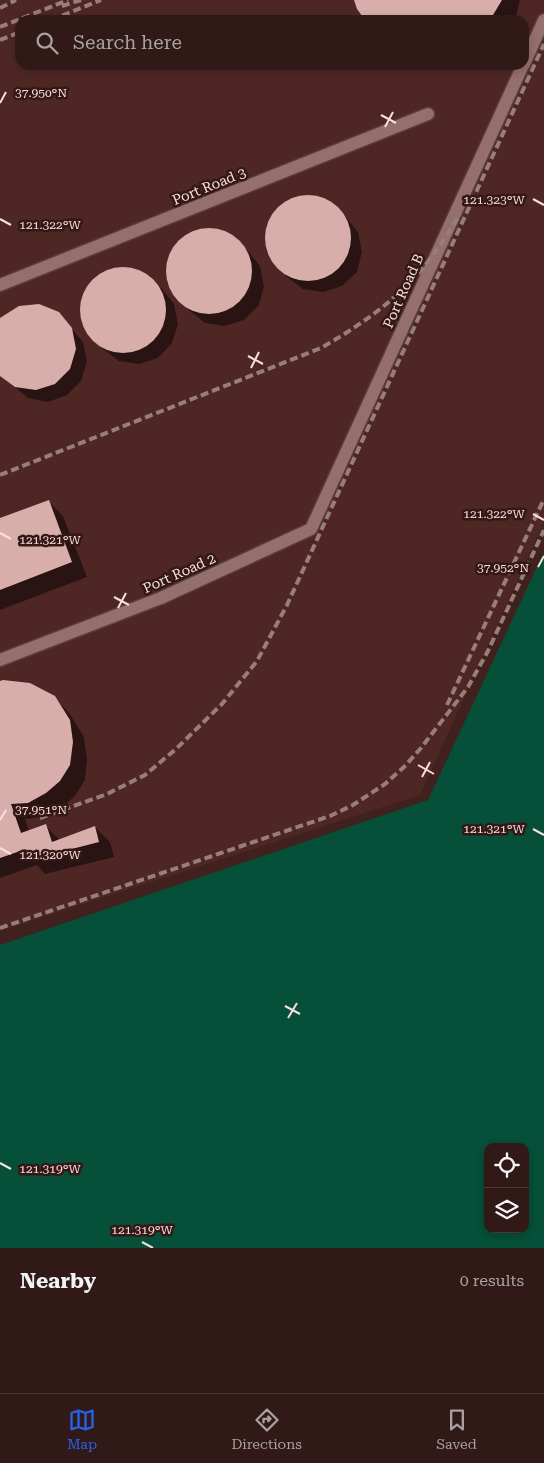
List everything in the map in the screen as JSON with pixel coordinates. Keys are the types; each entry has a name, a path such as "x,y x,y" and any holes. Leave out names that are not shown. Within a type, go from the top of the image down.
{"lane":[{"name":"Port Road B","path":"529,53 544,20"},
{"name":"Port Road B","path":"311,529 521,70"},
{"name":"Port Road 3","path":"0,284 428,114"},
{"name":"Port Road 2","path":"0,660 161,598 311,529"}],"shaded area":[{"path":"0,0 544,0 544,522 420,795 0,931"},
{"path":"544,552 544,1248 0,1248 0,945 428,800"}],"building":[{"path":"354,0 502,0 493,15 361,15"},
{"path":"308,195 324,199 338,208 347,222 351,238 347,254 338,268 324,277 308,281 292,277 278,268 269,254 265,238 269,222 278,208 292,199"},
{"path":"209,228 225,232 239,241 248,255 252,271 248,287 239,301 225,310 209,314 193,310 179,301 170,287 166,271 170,255 179,241 193,232"},
{"path":"123,267 139,271 153,280 162,294 166,310 162,326 153,340 139,349 123,353 107,349 93,340 84,326 80,310 84,294 93,280 107,271"},
{"path":"39,304 59,312 72,328 76,349 70,369 55,384 36,390 15,387 0,376 0,318 19,306"},
{"path":"49,500 72,562 0,590 0,518"},
{"path":"0,681 30,683 55,696 70,720 73,742 70,765 60,781 46,793 28,803 11,804 21,833 46,824 52,842 95,826 99,842 29,860 26,849 0,858"}],"railway":[{"path":"0,8 16,0"},
{"path":"30,15 68,0"},
{"path":"62,6 81,0"},
{"path":"64,15 101,0"},
{"path":"0,27 15,21"},
{"path":"0,40 15,34"},
{"path":"40,818 107,794 145,775 176,749 222,704 257,661 287,605 544,44"},
{"path":"0,475 321,348 370,317 403,289 432,257 458,217"},
{"path":"447,705 544,499"},
{"path":"0,928 330,816 353,805 385,784 421,748 468,687 488,651 544,530"}]}
